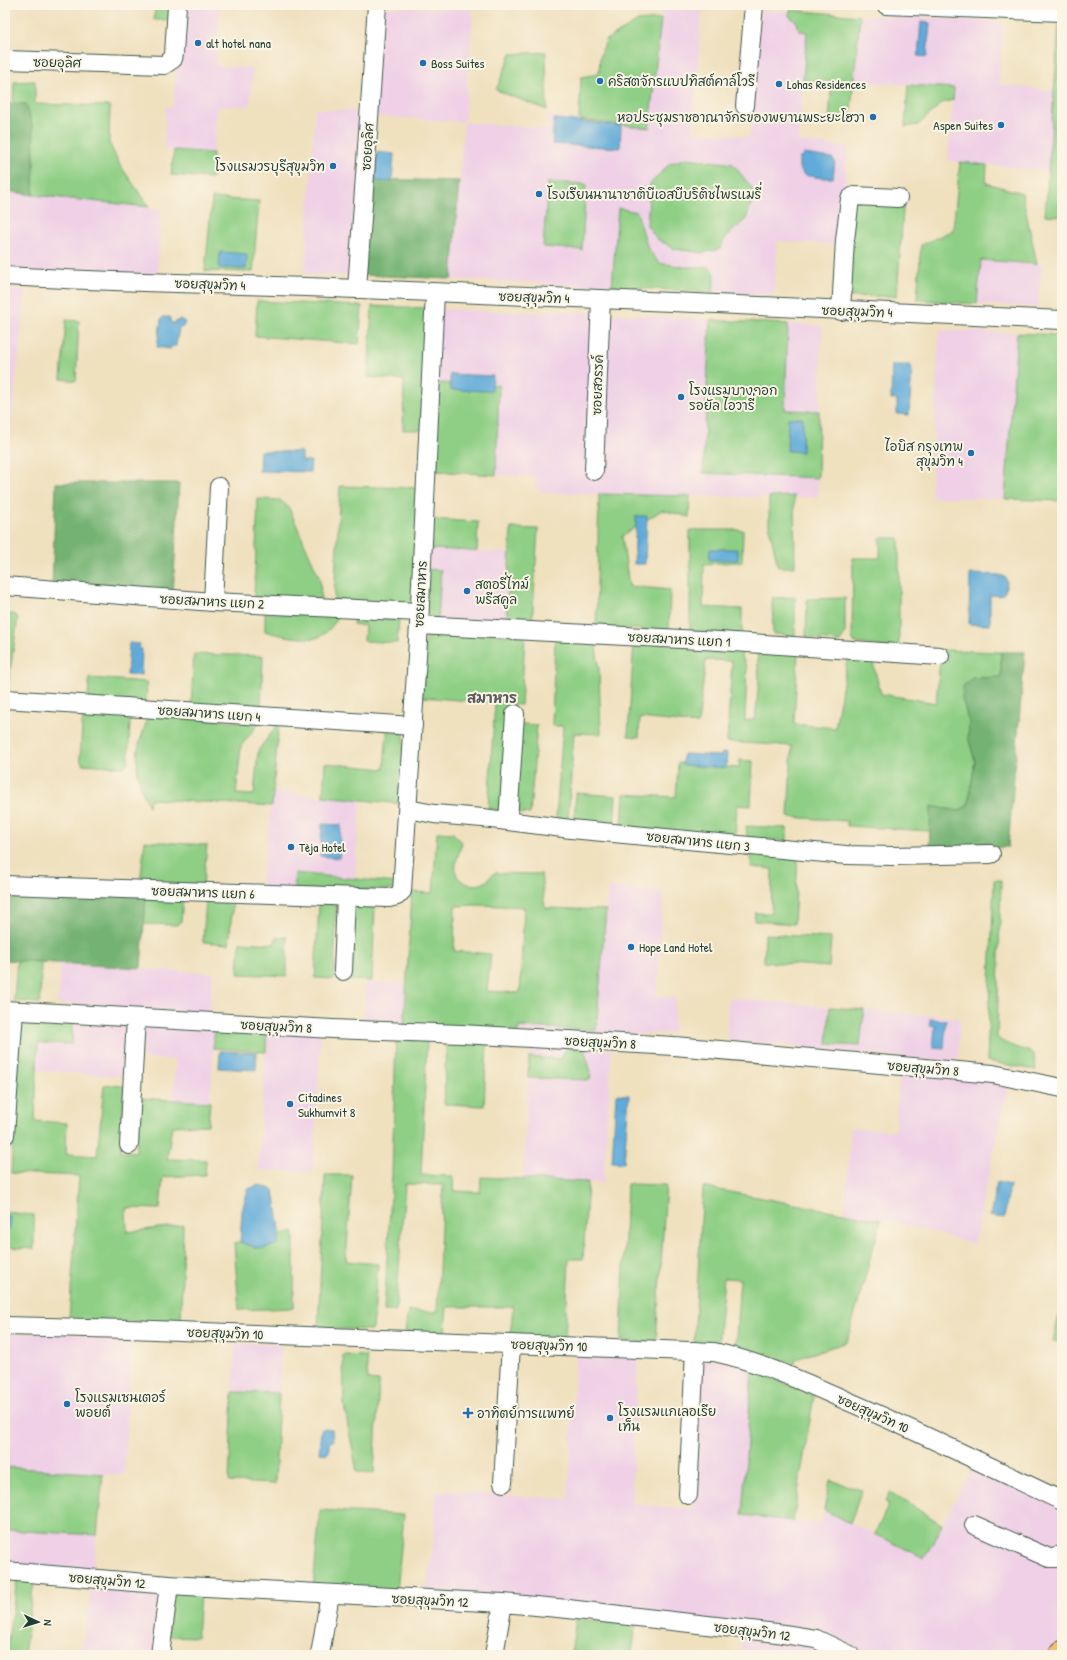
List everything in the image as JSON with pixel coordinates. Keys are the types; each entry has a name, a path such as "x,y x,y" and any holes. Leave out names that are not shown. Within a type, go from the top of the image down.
{"street":[{"name":"ซอยอุลิศ","path":"5,60 164,65 173,59 177,5"},
{"name":"ซอยอุลิศ","path":"357,289 377,5"},
{"path":"745,106 754,5"},
{"path":"886,5 1062,12"},
{"path":"841,310 845,240 850,199 854,196 898,198"},
{"name":"ซอยสุขุมวิท 4","path":"5,276 736,304 1062,320"},
{"name":"ซอยสมาหาร","path":"400,894 403,886 408,809 435,293"},
{"name":"ซอยสวรรค์","path":"594,471 601,299"},
{"path":"213,602 219,487"},
{"name":"ซอยสมาหาร แยก 2","path":"5,586 419,618"},
{"name":"ซอยสมาหาร แยก 1","path":"419,618 940,656"},
{"name":"ซอยสมาหาร แยก 4","path":"5,699 412,726"},
{"path":"508,821 515,714"},
{"name":"ซอยสมาหาร แยก 3","path":"408,809 434,814 600,832 846,855 892,856 991,854"},
{"name":"ซอยสมาหาร แยก 6","path":"5,885 389,898 400,894"},
{"path":"343,972 346,897"},
{"name":"ซอยสุขุมวิท 8","path":"5,1135 10,1011 674,1046 993,1074 1062,1088"},
{"path":"129,1145 136,1018"},
{"name":"ซอยสุขุมวิท 10","path":"5,1326 129,1329 695,1351 723,1354 774,1369 880,1415 1062,1501"},
{"path":"503,1483 511,1344"},
{"path":"688,1495 695,1351"},
{"path":"974,1525 1049,1558 1056,1558 1062,1553"},
{"name":"ซอยสุขุมวิท 12","path":"5,1571 169,1585 503,1603 568,1609 777,1633 816,1640 850,1655"},
{"path":"160,1655 169,1585"},
{"path":"320,1655 330,1594"},
{"path":"494,1655 503,1603"}],"shaded area":[{"name":"alt hotel nana","path":"182,5 220,5 216,66 253,68 250,106 217,107 213,153 164,150 166,107 173,107"},
{"name":"Boss Suites","path":"381,7 473,10 464,122 373,116"},
{"path":"662,7 702,8 693,131 750,137 761,10 809,12 798,142 848,147 839,245 777,241 774,295 452,279 464,122 549,129 547,116 649,128"},
{"path":"860,16 920,17 1003,22 999,84 1055,91 1049,171 948,161 953,88 854,81"},
{"name":"โรงแรมวรบุรีสุขุมวิท","path":"315,109 367,112 354,276 305,274"},
{"path":"5,191 161,209 157,279 5,270"},
{"path":"980,260 1042,264 1038,307 977,304"},
{"path":"5,289 26,290 5,480"},
{"path":"438,309 543,313 544,310 822,326 818,497 548,493 536,489 535,477 433,471"},
{"name":"ไอบิส กรุงเทพ สุขุมวิท 4","path":"939,330 1017,333 1005,499 931,497"},
{"name":"สตอรี่ไทม์ พรีสคูล","path":"429,549 509,553 506,624 430,620"},
{"path":"273,792 361,800 354,889 260,889"},
{"path":"608,887 663,892 657,996 675,997 673,1033 595,1036 518,1032 524,907 606,910"},
{"path":"60,964 213,973 211,1013 58,1004"},
{"path":"366,982 406,984 404,1024 364,1019"},
{"path":"728,998 960,1018 958,1059 943,1061 727,1040"},
{"path":"20,1017 133,1023 129,1077 17,1069"},
{"path":"144,1025 215,1028 210,1102 173,1100 176,1060 142,1058"},
{"name":"Citadines Sukhumvit 8","path":"267,1029 321,1034 313,1172 258,1170"},
{"path":"530,1045 612,1050 603,1183 523,1179"},
{"path":"900,1070 977,1077 1008,1086 974,1244 895,1222 845,1213 851,1128 895,1131"},
{"name":"โรงแรมเซนเตอร์ พอยต์","path":"5,1334 71,1334 132,1341 124,1475 103,1474 93,1573 5,1565"},
{"path":"235,1343 281,1345 275,1484 229,1482"},
{"path":"576,1355 638,1355 631,1504 693,1509 701,1359 733,1362 752,1370 743,1515 820,1524 824,1510 924,1558 975,1463 1062,1507 1062,1642 1052,1655 873,1655 835,1637 426,1593 434,1537 436,1491 568,1499"},
{"path":"91,1587 163,1597 155,1655 81,1655"},
{"path":"743,1637 801,1644 838,1655 740,1655"}],"green space":[{"path":"155,5 171,5 170,20 154,20"},
{"path":"790,10 860,16 850,120 829,119 832,81 803,80 807,32 799,31 797,22 789,16"},
{"path":"661,19 649,128 579,120 581,77 599,74 600,57 606,40 638,21"},
{"path":"1059,25 1062,25 1062,216 1045,215"},
{"path":"546,52 547,110 496,90 511,54"},
{"path":"35,81 35,104 110,106 109,143 120,165 149,207 33,195 33,128 26,104 13,104 14,82"},
{"path":"908,85 954,88 953,100 942,103 918,125 905,127"},
{"path":"5,103 26,104 33,128 33,195 5,191"},
{"path":"174,150 213,153 212,178 171,175"},
{"path":"686,158 733,164 755,192 746,219 725,238 720,249 703,253 675,249 657,239 647,225 650,184 669,164"},
{"path":"960,162 987,165 986,183 1022,193 1037,264 981,260 977,304 917,300 921,245 953,230"},
{"path":"369,179 459,181 452,279 363,275"},
{"path":"548,182 586,184 582,250 543,247"},
{"path":"851,194 904,197 897,296 844,297"},
{"path":"212,198 259,201 253,272 205,271"},
{"path":"618,208 637,212 648,249 659,263 685,267 709,267 715,274 713,292 612,287"},
{"path":"257,301 362,306 359,344 255,336"},
{"path":"372,306 428,308 423,430 403,430 404,380 368,377"},
{"path":"66,320 79,321 76,381 61,379"},
{"path":"710,320 788,324 785,410 819,411 818,478 703,473"},
{"path":"1017,333 1062,335 1062,501 1005,499"},
{"path":"438,383 499,385 496,475 433,471"},
{"path":"56,483 179,483 173,595 52,587"},
{"path":"340,486 421,488 415,605 334,600"},
{"path":"599,494 690,496 689,517 662,510 622,536 629,586 670,590 669,631 596,627"},
{"path":"794,496 795,567 778,567 769,526 769,497"},
{"path":"258,499 280,500 289,508 320,579 321,600 254,597"},
{"path":"430,519 478,522 477,551 429,549"},
{"path":"511,528 538,529 532,625 506,624"},
{"path":"690,530 743,530 742,562 704,564 703,607 742,609 742,634 690,631"},
{"path":"880,538 899,538 899,649 855,643 852,638 853,558 880,558"},
{"path":"427,569 441,570 438,620 430,620 425,613"},
{"path":"795,597 795,636 773,634 772,598"},
{"path":"845,598 845,632 840,642 806,637 807,599"},
{"path":"265,613 337,616 337,619 331,628 316,638 297,638 265,631"},
{"path":"5,614 13,614 18,617 7,693 5,692"},
{"path":"354,616 399,620 397,643 364,641 365,626 353,624"},
{"path":"426,630 525,636 521,705 509,704 503,810 488,809 495,703 422,697"},
{"path":"555,638 595,640 599,668 601,734 574,733 568,820 556,818 563,726 552,726"},
{"path":"634,642 741,649 741,655 747,668 745,721 755,719 759,681 757,650 798,652 794,724 835,728 848,655 871,656 881,694 936,703 941,650 1001,652 1001,677 972,678 962,698 969,723 968,737 975,761 968,805 930,831 847,826 847,821 788,817 792,746 727,742 732,661 706,660 698,724 640,718 639,737 628,736"},
{"path":"1001,652 1025,652 1008,847 929,850 931,806 959,811 968,805 975,761 968,737 969,723 962,698 963,686 972,678 1001,677"},
{"path":"194,654 263,656 261,711 191,706"},
{"path":"89,678 147,682 146,703 88,700"},
{"path":"83,711 124,713 130,721 128,762 124,767 82,764 80,758"},
{"path":"147,716 259,723 241,746 236,794 254,795 258,751 279,722 272,806 150,799 149,806 140,786 137,764 138,749"},
{"path":"521,724 537,725 530,814 514,812"},
{"path":"387,731 404,733 402,804 323,796 325,763 384,769"},
{"path":"740,760 753,761 751,806 737,805 735,837 622,827 624,794 676,797 678,763 739,768"},
{"path":"576,793 616,796 614,825 574,821"},
{"path":"746,826 787,828 787,841 747,838"},
{"path":"437,832 453,833 462,842 456,861 456,873 464,882 473,885 481,884 494,873 541,874 545,908 606,910 596,1030 519,1027 518,1032 404,1026 412,892 433,893","holes":["476,905 524,907 520,993 487,991 491,954 454,951 455,906"]},
{"path":"145,841 207,845 203,886 140,883"},
{"path":"751,854 798,858 794,924 754,921 755,913 771,913 772,869 751,867"},
{"path":"295,873 397,883 393,890 293,889"},
{"path":"994,880 1001,880 997,1037 1009,1045 1034,1054 1036,1070 987,1061"},
{"path":"5,892 146,896 141,968 5,960"},
{"path":"146,896 183,898 181,921 177,925 144,924"},
{"path":"206,899 233,900 229,944 203,942"},
{"path":"319,903 336,904 334,979 315,978"},
{"path":"351,904 375,905 372,981 349,980"},
{"path":"765,934 831,938 829,967 764,962"},
{"path":"276,937 287,937 287,976 238,974 240,942 275,944"},
{"path":"17,960 41,962 40,1003 14,1001"},
{"path":"830,1007 864,1010 860,1046 827,1044"},
{"path":"20,1017 73,1020 72,1044 38,1043 35,1121 67,1123 66,1154 97,1156 104,1085 124,1086 121,1151 136,1152 139,1098 210,1102 208,1125 172,1126 167,1159 206,1160 205,1175 163,1177 160,1209 126,1208 127,1232 183,1225 181,1323 69,1320 79,1176 11,1173"},
{"path":"215,1028 267,1029 266,1052 213,1048"},
{"path":"396,1039 427,1041 421,1175 454,1176 453,1191 480,1192 481,1177 588,1182 583,1259 569,1259 565,1339 510,1337 513,1307 447,1307 445,1334 405,1332 408,1311 437,1312 443,1185 405,1184 396,1311 384,1311 392,1175"},
{"path":"446,1041 487,1043 484,1106 444,1104"},
{"path":"566,1048 584,1049 591,1072 590,1080 528,1078 529,1057 561,1059"},
{"path":"325,1175 352,1175 346,1261 378,1264 373,1330 318,1328"},
{"path":"627,1184 666,1185 656,1343 621,1341"},
{"path":"703,1187 881,1220 847,1342 796,1359 793,1369 735,1350 740,1279 724,1278 718,1347 694,1344"},
{"path":"5,1212 34,1215 34,1249 5,1247"},
{"path":"294,1231 294,1308 239,1310 234,1243"},
{"path":"1062,1302 1062,1343 1053,1341"},
{"path":"343,1355 366,1356 368,1380 379,1381 374,1473 357,1472 344,1405"},
{"path":"752,1370 814,1396 793,1521 742,1515"},
{"path":"233,1392 279,1393 275,1484 229,1482"},
{"path":"5,1467 103,1474 97,1535 5,1530"},
{"path":"830,1480 862,1490 850,1523 824,1510"},
{"path":"890,1492 943,1525 924,1558 875,1534 889,1504 885,1502"},
{"path":"320,1510 404,1515 397,1592 313,1588"},
{"path":"5,1579 9,1579 5,1610"},
{"path":"17,1580 34,1581 24,1655 6,1655"},
{"path":"178,1590 200,1592 197,1637 167,1636 173,1596"},
{"path":"576,1619 636,1625 632,1655 571,1655"}],"water":[{"path":"921,22 930,23 927,57 918,56"},
{"path":"554,119 621,126 620,148 552,144"},
{"path":"377,152 394,154 392,182 375,181"},
{"path":"804,154 832,158 835,161 833,178 821,178 804,175 799,168 799,159"},
{"path":"220,252 247,254 246,269 219,268"},
{"path":"163,317 170,317 170,322 174,323 180,319 185,322 183,327 179,328 176,346 172,346 170,349 157,347 161,319"},
{"path":"892,365 910,365 912,368 909,415 897,414 897,400 891,399"},
{"path":"450,374 493,376 492,391 450,390"},
{"path":"788,418 803,418 802,452 787,451"},
{"path":"260,451 302,452 302,461 311,461 310,472 259,471"},
{"path":"636,516 647,516 645,564 634,564"},
{"path":"710,549 738,549 738,560 709,560"},
{"path":"970,574 999,575 1006,577 1007,582 1005,592 1000,596 990,595 990,625 969,624"},
{"path":"129,643 140,644 139,648 142,649 141,675 127,675"},
{"path":"722,753 727,753 726,768 682,765 683,754 721,756"},
{"path":"322,824 341,825 339,858 320,856"},
{"path":"930,1019 946,1020 944,1049 933,1048 935,1026 930,1025"},
{"path":"220,1051 257,1053 256,1070 219,1068"},
{"path":"616,1094 629,1095 624,1163 612,1162"},
{"path":"997,1182 1010,1185 1004,1218 990,1216"},
{"path":"259,1185 274,1190 280,1230 278,1244 264,1248 250,1246 240,1242 242,1211 248,1189"},
{"path":"5,1215 10,1216 9,1228 5,1234"},
{"path":"325,1428 332,1429 333,1440 329,1443 329,1452 327,1454 319,1453 321,1430"}],"place":[{"name":"alt hotel nana","path":"198,43"},
{"name":"Boss Suites","path":"423,63"},
{"name":"คริสตจักรแบปทิสต์คาล์โวรี","path":"600,81"},
{"name":"Lohas Residences","path":"779,84"},
{"name":"หอประชุมราชอาณาจักรของพยานพระยะโฮวา","path":"873,117"},
{"name":"Aspen Suites","path":"1001,125"},
{"name":"โรงแรมวรบุรีสุขุมวิท","path":"333,166"},
{"name":"โรงเรียนนานาชาติบีเอสบีบริติชไพรแมรี่","path":"539,194"},
{"name":"โรงแรมบางกอก รอยัล ไอวารี่","path":"681,397"},
{"name":"ไอบิส กรุงเทพ สุขุมวิท 4","path":"971,453"},
{"name":"สตอรี่ไทม์ พรีสคูล","path":"467,591"},
{"name":"Tèja Hotel","path":"291,847"},
{"name":"Hope Land Hotel","path":"631,947"},
{"name":"Citadines Sukhumvit 8","path":"290,1104"},
{"name":"โรงแรมเซนเตอร์ พอยต์","path":"67,1404"},
{"name":"อาทิตย์การแพทย์","path":"468,1413"},
{"name":"โรงแรมแกเลอเรีย เท็น","path":"610,1418"}],"district":[{"name":"สมาหาร","path":"492,697"}]}
